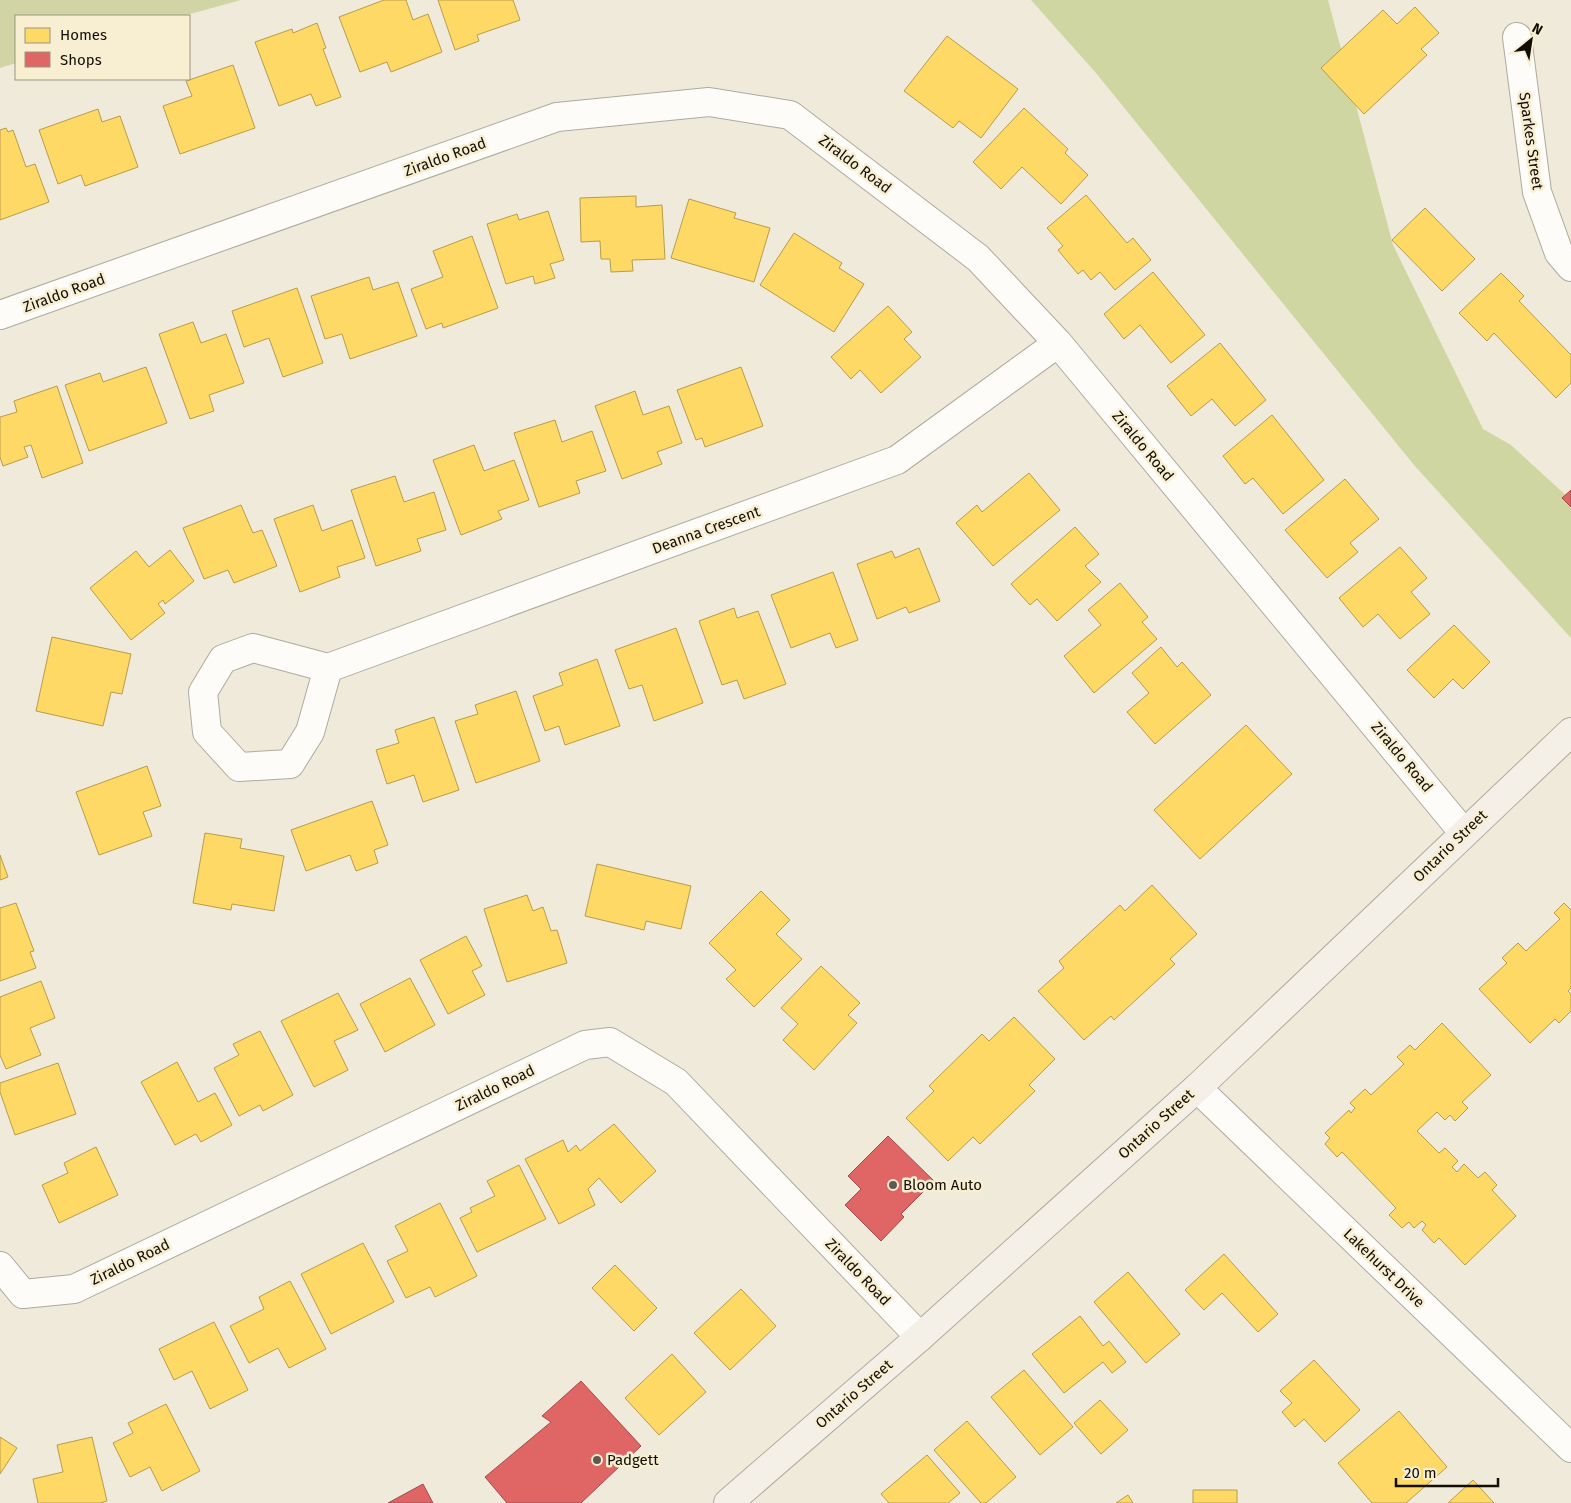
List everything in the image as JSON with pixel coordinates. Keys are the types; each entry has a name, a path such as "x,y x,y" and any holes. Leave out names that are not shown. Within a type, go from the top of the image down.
{"main road":[{"name":"Ontario Street","path":"728,1503 920,1337 1197,1088 1571,732"}],"street":[{"name":"Sparkes Street","path":"1517,37 1536,192 1559,253 1571,267"},
{"name":"Ziraldo Road","path":"0,315 557,117 709,102 790,115 978,258 1058,343 1464,833"},
{"name":"Deanna Crescent","path":"328,668 897,460 1058,343"},
{"path":"253,648 328,668 310,732 290,764 239,767 207,732 203,692 223,659 253,648"},
{"name":"Ziraldo Road","path":"0,1266 23,1294 74,1289 585,1045 610,1042 676,1082 920,1337"},
{"name":"Lakehurst Drive","path":"1197,1088 1571,1448"}],"green space":[{"path":"0,0 241,0 187,15 15,15 15,63 0,68"},
{"path":"1031,0 1328,0 1393,245 1483,429 1511,445 1571,500 1571,638 1414,465 1096,73"}],"building: Homes":[{"path":"384,0 406,0 413,20 428,14 442,52 391,72 387,62 360,72 339,17"},
{"path":"438,0 513,0 520,20 477,35 479,41 455,50"},
{"path":"1415,7 1439,33 1421,49 1427,55 1364,114 1321,68 1383,10 1397,24"},
{"path":"317,23 326,48 323,49 341,97 316,106 311,94 279,106 255,42 292,29 293,33"},
{"path":"947,36 1018,89 981,138 959,121 953,128 904,91"},
{"path":"233,65 255,128 180,154 163,106 192,96 186,81"},
{"path":"1024,108 1068,149 1065,153 1088,175 1061,204 1022,167 1001,189 973,162"},
{"path":"98,109 102,122 120,116 138,167 85,186 81,175 58,184 39,130"},
{"path":"6,128 8,132 13,130 26,167 35,164 49,202 0,220 0,130"},
{"path":"1086,195 1127,243 1133,238 1151,260 1115,290 1100,272 1091,280 1083,270 1078,274 1058,250 1063,246 1047,228"},
{"path":"636,196 636,207 662,205 665,259 632,260 633,271 611,272 610,259 601,259 600,241 581,242 580,198"},
{"path":"689,199 736,213 734,218 770,228 754,282 671,258"},
{"path":"1425,208 1475,259 1442,291 1392,240"},
{"path":"548,211 564,260 550,264 555,278 535,284 533,276 506,284 487,224 517,214 519,220"},
{"path":"794,233 842,263 839,268 864,284 834,332 760,285"},
{"path":"472,236 498,308 443,328 442,323 426,329 411,289 443,277 433,251"},
{"path":"1153,272 1205,335 1171,363 1140,325 1124,339 1104,314"},
{"path":"1501,273 1524,296 1519,301 1571,355 1571,383 1556,398 1494,333 1487,341 1459,313"},
{"path":"369,277 373,290 398,282 417,336 350,359 342,334 325,339 311,296"},
{"path":"297,288 323,363 283,377 269,338 244,347 232,311"},
{"path":"888,306 912,332 904,339 921,357 881,393 860,370 851,379 831,357"},
{"path":"193,322 201,343 226,334 244,383 209,395 214,411 190,419 159,334"},
{"path":"1220,343 1266,400 1235,426 1212,399 1191,416 1167,386"},
{"path":"146,367 167,423 89,451 65,385 100,373 103,382"},
{"path":"741,367 763,426 705,447 702,438 696,440 677,390"},
{"path":"57,386 83,463 42,478 31,445 24,447 28,457 3,466 0,457 0,417 17,412 14,401"},
{"path":"635,391 643,415 669,406 682,443 657,452 662,464 622,479 595,406"},
{"path":"1272,415 1324,480 1283,514 1253,478 1245,484 1223,456"},
{"path":"555,420 562,442 592,431 606,471 576,481 580,493 539,507 514,433"},
{"path":"474,445 484,471 514,460 529,500 498,511 502,519 461,535 433,460"},
{"path":"1029,473 1060,510 993,566 956,523 977,505 982,512"},
{"path":"395,476 404,502 434,492 446,530 417,539 421,551 376,566 351,490"},
{"path":"1345,479 1379,519 1350,543 1358,552 1327,578 1285,530"},
{"path":"241,505 253,533 262,530 277,566 234,583 228,570 204,579 183,528"},
{"path":"313,505 322,531 352,520 365,558 337,567 340,577 300,592 274,519"},
{"path":"1075,527 1099,554 1085,566 1101,582 1057,621 1037,599 1030,605 1011,584"},
{"path":"1400,547 1427,578 1411,592 1430,614 1400,639 1378,614 1363,627 1339,598"},
{"path":"919,548 940,601 909,613 906,607 877,619 857,564 892,551 895,558"},
{"path":"170,550 194,581 165,604 163,600 158,604 165,613 131,640 90,588 136,551 149,567"},
{"path":"833,572 858,640 836,648 830,633 791,648 771,595"},
{"path":"1120,583 1148,617 1142,622 1157,639 1094,693 1064,656 1101,625 1088,610"},
{"path":"734,608 737,618 758,611 786,684 744,699 737,680 722,685 699,621"},
{"path":"1454,625 1490,662 1463,689 1453,679 1434,698 1407,670"},
{"path":"676,628 703,703 654,721 642,685 629,689 615,650"},
{"path":"52,637 131,654 122,694 111,692 103,726 36,711"},
{"path":"1161,647 1177,667 1182,662 1211,695 1155,744 1127,712 1149,693 1132,673"},
{"path":"597,659 620,726 565,745 559,726 545,731 533,696 563,685 559,673"},
{"path":"516,691 540,761 476,783 455,721 478,714 475,705"},
{"path":"434,717 459,790 423,802 414,775 387,784 376,750 399,743 395,730"},
{"path":"1246,725 1292,774 1200,859 1154,810"},
{"path":"147,766 161,806 143,812 152,836 99,855 76,792"},
{"path":"372,801 388,845 374,850 378,863 356,871 350,855 306,871 291,830"},
{"path":"205,833 242,839 240,848 284,856 274,911 232,904 231,910 193,903"},
{"path":"0,855 8,877 0,880"},
{"path":"597,864 691,886 681,929 646,921 644,930 585,916"},
{"path":"1152,885 1197,934 1170,959 1175,964 1114,1020 1111,1016 1084,1040 1038,991 1064,968 1059,961 1120,905 1125,911"},
{"path":"761,891 790,920 776,934 802,959 754,1007 726,979 736,970 709,943"},
{"path":"527,895 533,911 543,907 551,931 557,930 567,963 507,982 484,909"},
{"path":"16,903 34,951 30,952 36,968 0,981 0,908"},
{"path":"1564,903 1571,910 1571,988 1568,991 1571,994 1571,1011 1559,1023 1555,1019 1530,1043 1479,989 1507,963 1502,958 1518,943 1526,951 1560,919 1554,913"},
{"path":"466,936 482,966 472,971 485,995 448,1014 420,960"},
{"path":"821,966 860,1003 848,1015 857,1023 814,1070 783,1040 798,1024 781,1008"},
{"path":"410,978 435,1025 385,1052 360,1004"},
{"path":"41,981 55,1018 30,1028 41,1055 6,1069 0,1055 0,997"},
{"path":"338,993 358,1030 334,1041 348,1070 314,1087 281,1021"},
{"path":"1014,1017 1055,1059 1029,1085 1035,1091 980,1144 973,1137 948,1161 906,1118 934,1091 929,1086 982,1034 989,1041"},
{"path":"1442,1023 1491,1075 1462,1102 1468,1108 1455,1121 1450,1115 1445,1120 1437,1112 1417,1131 1439,1153 1445,1148 1458,1161 1452,1167 1457,1172 1464,1164 1478,1178 1485,1172 1497,1185 1492,1190 1516,1216 1465,1265 1439,1238 1434,1243 1422,1230 1426,1225 1422,1221 1414,1228 1409,1222 1402,1228 1389,1215 1396,1208 1342,1152 1337,1157 1325,1144 1330,1138 1325,1133 1349,1110 1351,1113 1355,1108 1350,1103 1365,1089 1371,1095 1404,1064 1397,1057 1410,1045 1415,1050"},
{"path":"260,1031 293,1095 263,1111 260,1105 239,1116 214,1068 239,1055 233,1044"},
{"path":"177,1062 198,1102 215,1093 232,1125 201,1142 196,1134 175,1145 141,1082"},
{"path":"58,1063 76,1114 15,1135 0,1092 0,1083"},
{"path":"614,1124 656,1171 621,1203 599,1178 588,1189 595,1205 559,1224 525,1159 563,1140 568,1152 576,1145 580,1151"},
{"path":"96,1147 118,1195 59,1223 42,1185 68,1173 64,1163"},
{"path":"519,1165 546,1219 477,1252 460,1218 472,1212 470,1208 495,1196 487,1181"},
{"path":"440,1203 477,1276 435,1297 430,1287 406,1298 387,1261 408,1251 395,1226"},
{"path":"363,1243 394,1302 331,1334 301,1274"},
{"path":"1224,1254 1278,1314 1258,1332 1222,1293 1204,1310 1185,1290"},
{"path":"615,1265 657,1308 634,1331 592,1288"},
{"path":"1128,1272 1180,1334 1146,1363 1094,1302"},
{"path":"290,1281 326,1349 289,1368 278,1348 249,1363 230,1326 264,1309 259,1297"},
{"path":"741,1289 776,1326 730,1370 694,1333"},
{"path":"1080,1316 1103,1346 1109,1341 1126,1362 1112,1373 1103,1362 1064,1393 1032,1354"},
{"path":"214,1322 248,1390 210,1409 192,1371 174,1380 159,1349"},
{"path":"672,1354 706,1392 659,1435 625,1398"},
{"path":"1314,1360 1360,1410 1325,1442 1304,1419 1295,1427 1282,1412 1292,1403 1280,1391"},
{"path":"1024,1370 1073,1427 1040,1455 991,1397"},
{"path":"1100,1400 1128,1430 1101,1454 1074,1423"},
{"path":"166,1404 200,1471 162,1491 150,1467 130,1477 113,1443 133,1433 128,1423"},
{"path":"1399,1411 1447,1467 1406,1503 1372,1503 1338,1463"},
{"path":"967,1421 1016,1477 986,1503 981,1503 934,1450"},
{"path":"0,1437 17,1448 0,1474"},
{"path":"92,1437 107,1501 100,1503 38,1503 33,1479 63,1472 57,1445"},
{"path":"927,1455 960,1493 948,1503 889,1503 881,1494"},
{"path":"1473,1480 1494,1503 1448,1503"},
{"path":"1193,1490 1237,1490 1237,1503 1193,1503"},
{"path":"1128,1495 1133,1503 1116,1503"}],"building: Shops":[{"path":"1571,490 1571,507 1562,498"},
{"name":"Bloom Auto","path":"888,1136 934,1181 901,1214 904,1217 881,1241 845,1205 861,1189 848,1176"},
{"path":"581,1381 641,1446 581,1503 507,1503 485,1477 551,1422 542,1416"},
{"path":"423,1484 433,1503 388,1503"}],"place":[{"name":"Bloom Auto","path":"893,1185"},
{"name":"Padgett","path":"597,1460"}]}
